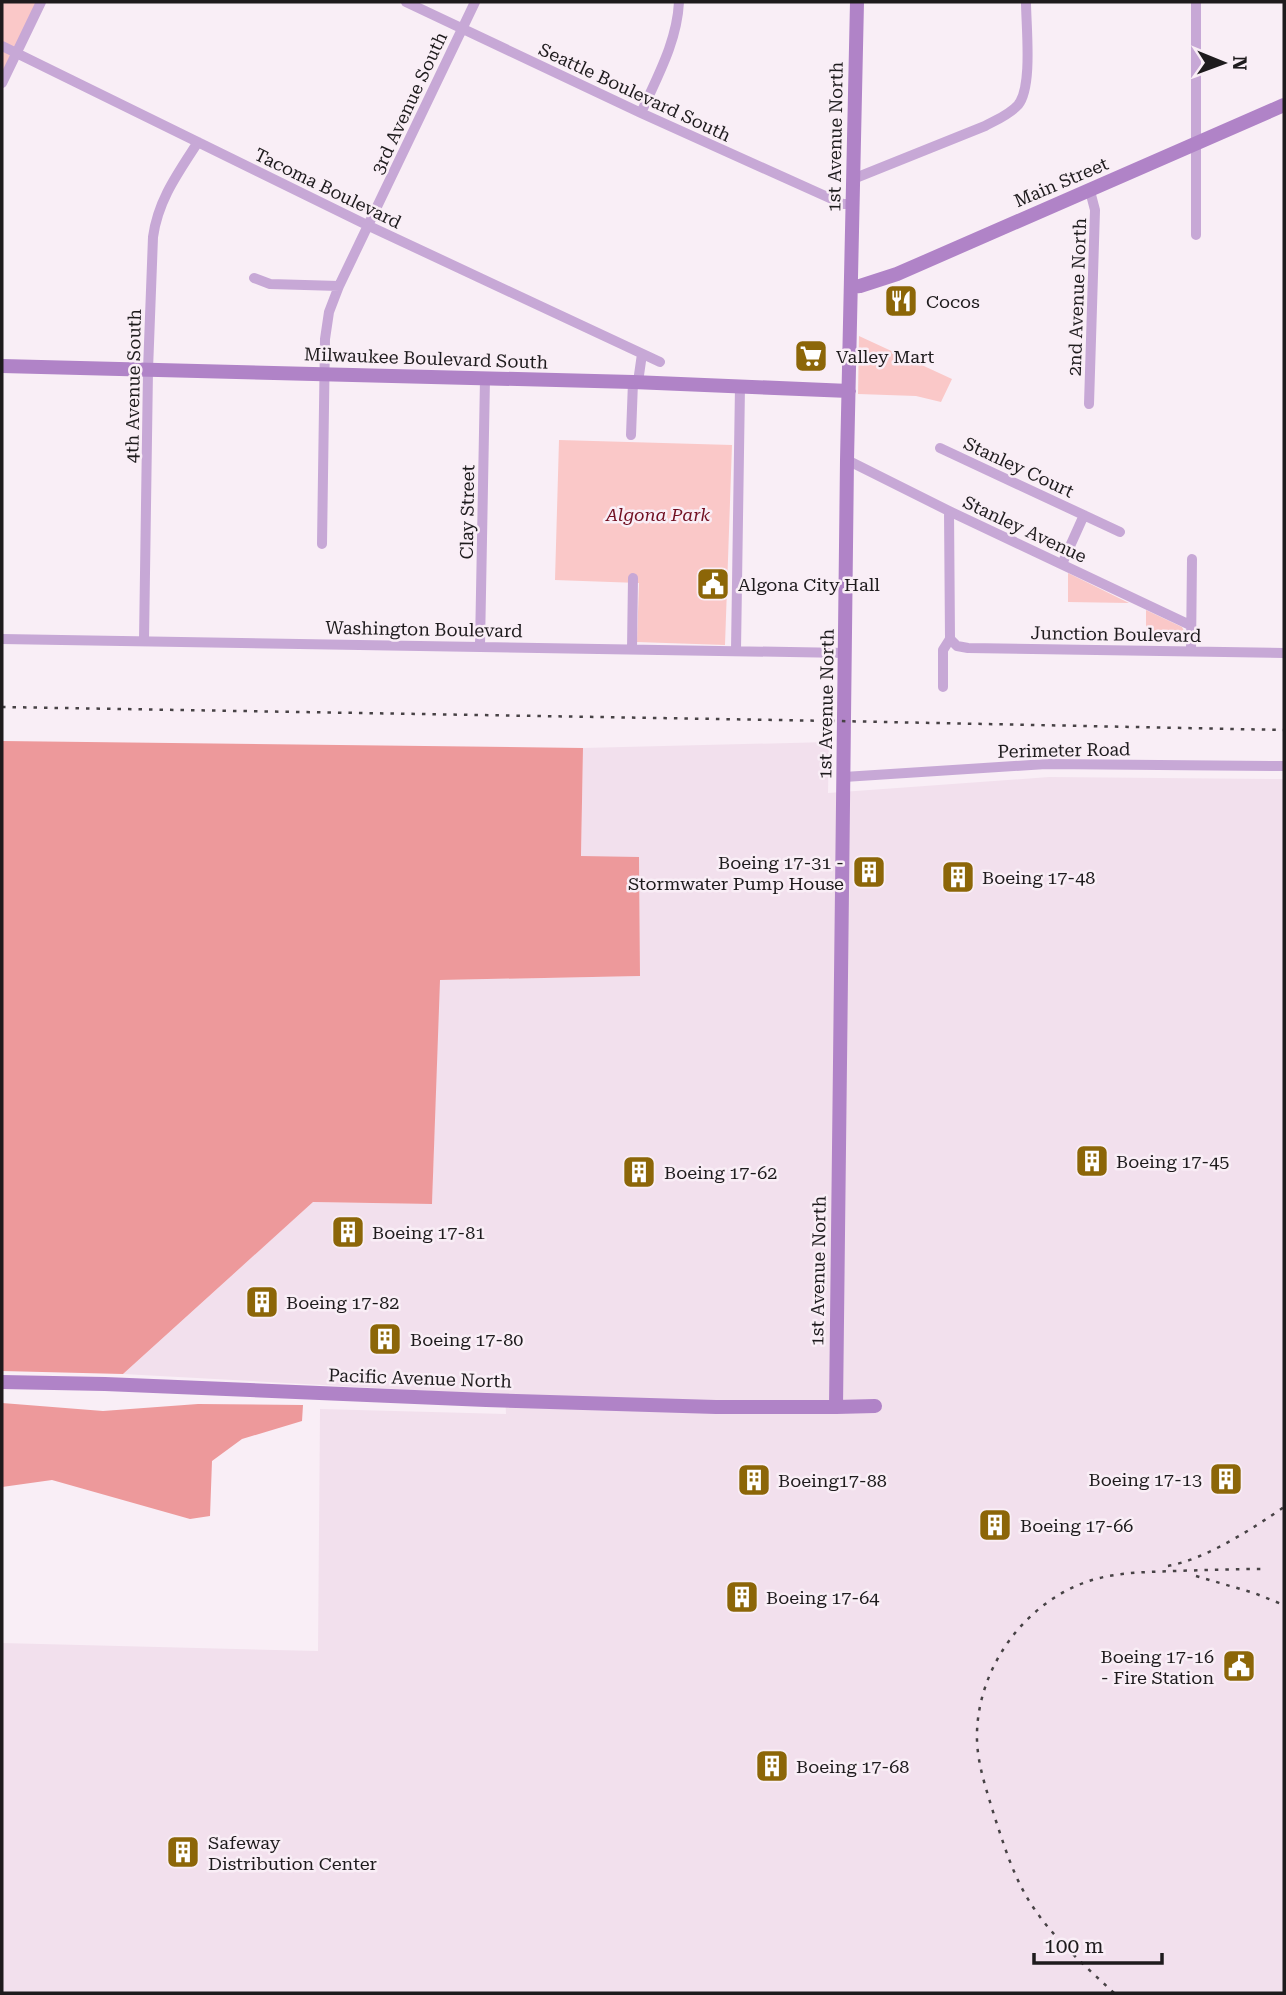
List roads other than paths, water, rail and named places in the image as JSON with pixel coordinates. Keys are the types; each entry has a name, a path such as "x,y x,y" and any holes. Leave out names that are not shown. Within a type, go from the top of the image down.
{"street":[{"path":"2,83 41,2"},
{"name":"Seattle Boulevard South","path":"405,2 641,113 843,204 852,204"},
{"name":"3rd Avenue South","path":"322,544 324,374 329,312 475,2"},
{"path":"641,113 673,41 679,2"},
{"name":"1st Avenue North","path":"836,1407 847,460 857,2"},
{"path":"853,179 985,126 1006,115 1019,104 1025,88 1027,66 1026,2"},
{"path":"1196,2 1196,235"},
{"name":"Tacoma Boulevard","path":"2,46 369,226 660,362"},
{"name":"Main Street","path":"851,287 897,274 1284,105"},
{"name":"4th Avenue South","path":"145,640 151,254 156,219 168,189 198,142"},
{"name":"2nd Avenue North","path":"1089,404 1095,210 1090,191"},
{"path":"254,278 270,284 339,286"},
{"path":"631,435 635,382 642,354"},
{"name":"Milwaukee Boulevard South","path":"2,366 635,382 849,391"},
{"name":"Clay Street","path":"480,646 485,379"},
{"path":"736,650 740,386"},
{"name":"Stanley Court","path":"940,448 1120,532"},
{"name":"Stanley Avenue","path":"847,460 1190,625"},
{"path":"943,687 943,650 950,639 949,511"},
{"name":"Stanley Court","path":"1062,564 1084,515"},
{"path":"1191,651 1192,559"},
{"path":"632,649 633,578"},
{"name":"Washington Boulevard","path":"2,639 846,653"},
{"name":"Junction Boulevard","path":"950,639 957,646 968,648 1284,653"},
{"name":"Perimeter Road","path":"844,777 1046,764 1284,766"},
{"name":"Pacific Avenue North","path":"2,1382 496,1401 716,1407 875,1406"}],"railway":[{"path":"2,707 1284,730"},
{"path":"1168,1566 1213,1550 1284,1507"},
{"path":"1114,1993 1044,1922 1025,1894 1011,1865 988,1795 978,1753 980,1707 987,1683 1011,1638 1028,1619 1068,1590 1092,1580 1123,1574 1261,1569"},
{"path":"1196,1576 1284,1605"}],"place":[{"name":"Cocos","path":"901,301"},
{"name":"Valley Mart","path":"811,356"},
{"name":"Algona City Hall","path":"713,584"},
{"name":"Boeing 17-31 - Stormwater Pump House","path":"869,872"},
{"name":"Boeing 17-48","path":"958,877"},
{"name":"Boeing 17-45","path":"1092,1161"},
{"name":"Boeing 17-62","path":"639,1172"},
{"name":"Boeing 17-81","path":"348,1232"},
{"name":"Boeing 17-82","path":"262,1302"},
{"name":"Boeing 17-80","path":"385,1339"},
{"name":"Boeing 17-13","path":"1226,1479"},
{"name":"Boeing17-88","path":"754,1480"},
{"name":"Boeing 17-66","path":"995,1525"},
{"name":"Boeing 17-64","path":"742,1597"},
{"name":"Boeing 17-16 - Fire Station","path":"1239,1666"},
{"name":"Boeing 17-68","path":"772,1766"},
{"name":"Safeway Distribution Center","path":"183,1852"}],"park label":[{"name":"Algona Park","path":"658,514"}]}
